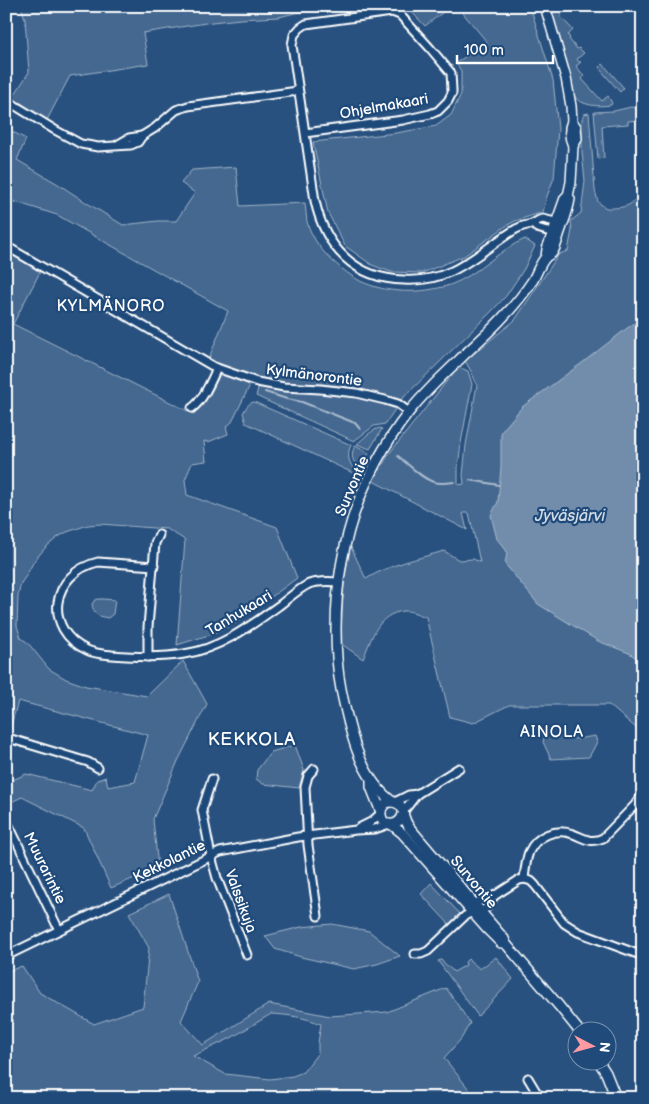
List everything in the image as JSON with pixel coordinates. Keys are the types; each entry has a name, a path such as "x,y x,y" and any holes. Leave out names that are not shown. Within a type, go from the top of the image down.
{"main road":[{"name":"Survontie","path":"394,802 386,797 371,780 362,764 346,717 340,681 336,634 338,582 345,544 349,527 380,454 409,412 460,358 505,315 532,281 556,234 571,182 576,127 572,121 567,84 545,6"},
{"name":"Survontie","path":"371,780 371,787 381,813"},
{"path":"394,802 401,806 403,813 401,821 390,825 382,819 381,813 386,803 394,802"},
{"name":"Survontie","path":"403,813 409,827 476,909 500,943 506,944 572,1022"},
{"name":"Survontie","path":"390,825 402,833 476,909"},
{"path":"605,1072 616,1098"}],"street":[{"name":"Ohjelmakaari","path":"305,134 403,120 430,114 438,111 448,101 452,94 451,73 400,15 392,12 306,24 294,35 292,45 314,201 322,226 333,244 351,263 370,274 412,281 425,280 452,271 516,229 543,219 560,223"},
{"path":"6,100 82,144 98,147 117,146 129,138 142,136 155,128 176,110 188,106 298,91"},
{"path":"532,224 537,228 556,234"},
{"name":"Kylmänorontie","path":"6,246 217,368 266,384 356,393 398,404 409,412"},
{"path":"192,408 209,387 217,368"},
{"path":"148,656 148,627 155,543 158,535"},
{"name":"Tanhukaari","path":"154,566 98,562 91,563 76,571 66,581 59,600 58,613 64,633 74,643 96,653 128,656 186,654 212,647 248,627 307,585 338,582"},
{"path":"6,739 8,738 88,762 98,768"},
{"path":"403,813 417,794 459,768"},
{"path":"314,769 308,776 305,787 308,844 318,916"},
{"name":"Valssikuja","path":"212,779 202,810 211,856 217,878 247,956"},
{"path":"524,879 529,852 534,844 544,836 557,831 570,833 592,841 603,838 635,805 643,793"},
{"path":"394,802 409,795 417,794"},
{"name":"Kekkolantie","path":"356,830 371,822 381,813"},
{"name":"Muurarintie","path":"6,819 59,930"},
{"name":"Kekkolantie","path":"6,956 220,852 308,836 375,829 390,825"},
{"path":"415,954 428,951 465,916 476,909 490,905 494,896 519,880 524,879 535,885 564,923 578,932 643,956"},
{"path":"528,1078 540,1098"}],"shaded area":[{"path":"21,6 348,6 279,17 212,22 143,33 148,64 70,76 47,120 12,99 29,72 25,19"},
{"path":"404,6 451,6 425,26"},
{"path":"457,6 530,6 553,80 558,129 554,178 543,212 515,221 464,256 422,273 391,272 372,265 345,246 328,213 313,142 396,133 436,126 451,115 461,94 461,71 456,63 487,42"},
{"path":"560,6 565,11 560,16 573,30 568,35 569,39 577,49 579,48 584,53 577,59 581,62 576,66 584,76 582,79 602,101 608,96 612,103 611,105 585,104 573,95 551,14"},
{"path":"603,64 624,88 620,92 599,68"},
{"path":"631,107 641,113 643,124 639,125 639,120 628,121 628,124 602,126 604,158 598,159 594,112 614,111"},
{"path":"589,113 595,190 598,202 606,208 626,206 634,201 640,191 643,190 643,734 609,705 509,705 473,723 450,717 426,617 412,612 404,611 387,617 373,635 363,659 340,643 344,582 350,545 366,579 394,566 444,551 459,560 473,559 480,562 469,513 463,513 467,530 373,481 389,454 458,367 468,371 472,384 458,467 458,485 464,484 466,445 477,385 465,361 515,320 559,254 568,251 572,230 571,221 581,213 585,181 582,152 582,119 584,114"},
{"path":"11,131 26,139 17,160 123,225 176,221 195,193 181,183 192,170 236,167 240,206 305,203 309,228 326,254 341,268 360,281 382,288 416,291 450,285 470,275 506,249 525,239 535,246 524,269 506,296 401,400 358,388 321,384 285,384 257,378 219,364 209,358 228,311 57,215 6,199 6,140"},
{"path":"6,251 40,272 13,324 194,414 219,372 250,385 232,422 226,427 228,434 208,442 204,441 206,461 192,463 185,480 187,495 277,527 297,578 236,623 209,635 177,645 185,540 167,529 100,524 88,525 58,537 34,561 21,583 18,596 17,626 21,638 28,643 49,669 66,679 86,686 147,696 183,661 207,704 178,761 153,819 158,868 111,888 84,828 22,797 9,803 6,796 6,783 26,774 92,790 97,780 106,777 108,787 135,782 148,735 18,701 8,736 6,735"},
{"path":"259,385 356,396 396,408 385,424 374,426 354,441 256,396"},
{"path":"254,402 351,445 349,459 356,471 355,474 246,423 243,413"},
{"path":"382,429 370,449 357,444 371,432"},
{"path":"355,446 369,453 361,469 353,459"},
{"path":"97,599 115,600 113,614 108,618 95,613 92,604"},
{"path":"545,735 577,739 595,736 597,742 589,757 551,759 543,742"},
{"path":"295,745 304,770 299,788 263,784 256,779 257,770 271,752"},
{"path":"431,883 461,915 450,925 421,894"},
{"path":"169,894 198,982 181,1021 203,1045 269,1004 330,1016 387,1012 446,988 470,1023 461,1039 444,1058 476,1098 6,1098 6,972 22,966 40,993 94,1024 143,1007 149,948 129,913","holes":["271,1014 302,1018 321,1024 318,1053 303,1072 293,1076 270,1079 225,1074 193,1056 231,1038"]},
{"path":"332,924 369,931 400,956 354,969 275,949 265,936 301,927"},
{"path":"496,957 513,979 478,1016 438,961 441,960 454,972 466,965 465,962 468,959 480,969"}],"water":[{"name":"Jyväsjärvi","path":"643,319 643,662 629,653 598,641 538,604 505,564 507,553 497,539 491,515 498,502 502,431 522,407 630,326"}],"waterway":[{"path":"265,392 302,402 355,423 360,429"},
{"path":"398,456 420,475 429,480 439,483 454,482"},
{"path":"470,480 499,485"}],"district":[{"name":"KYLMÄNORO","path":"111,305"},
{"name":"AINOLA","path":"552,731"},
{"name":"KEKKOLA","path":"252,739"}]}
